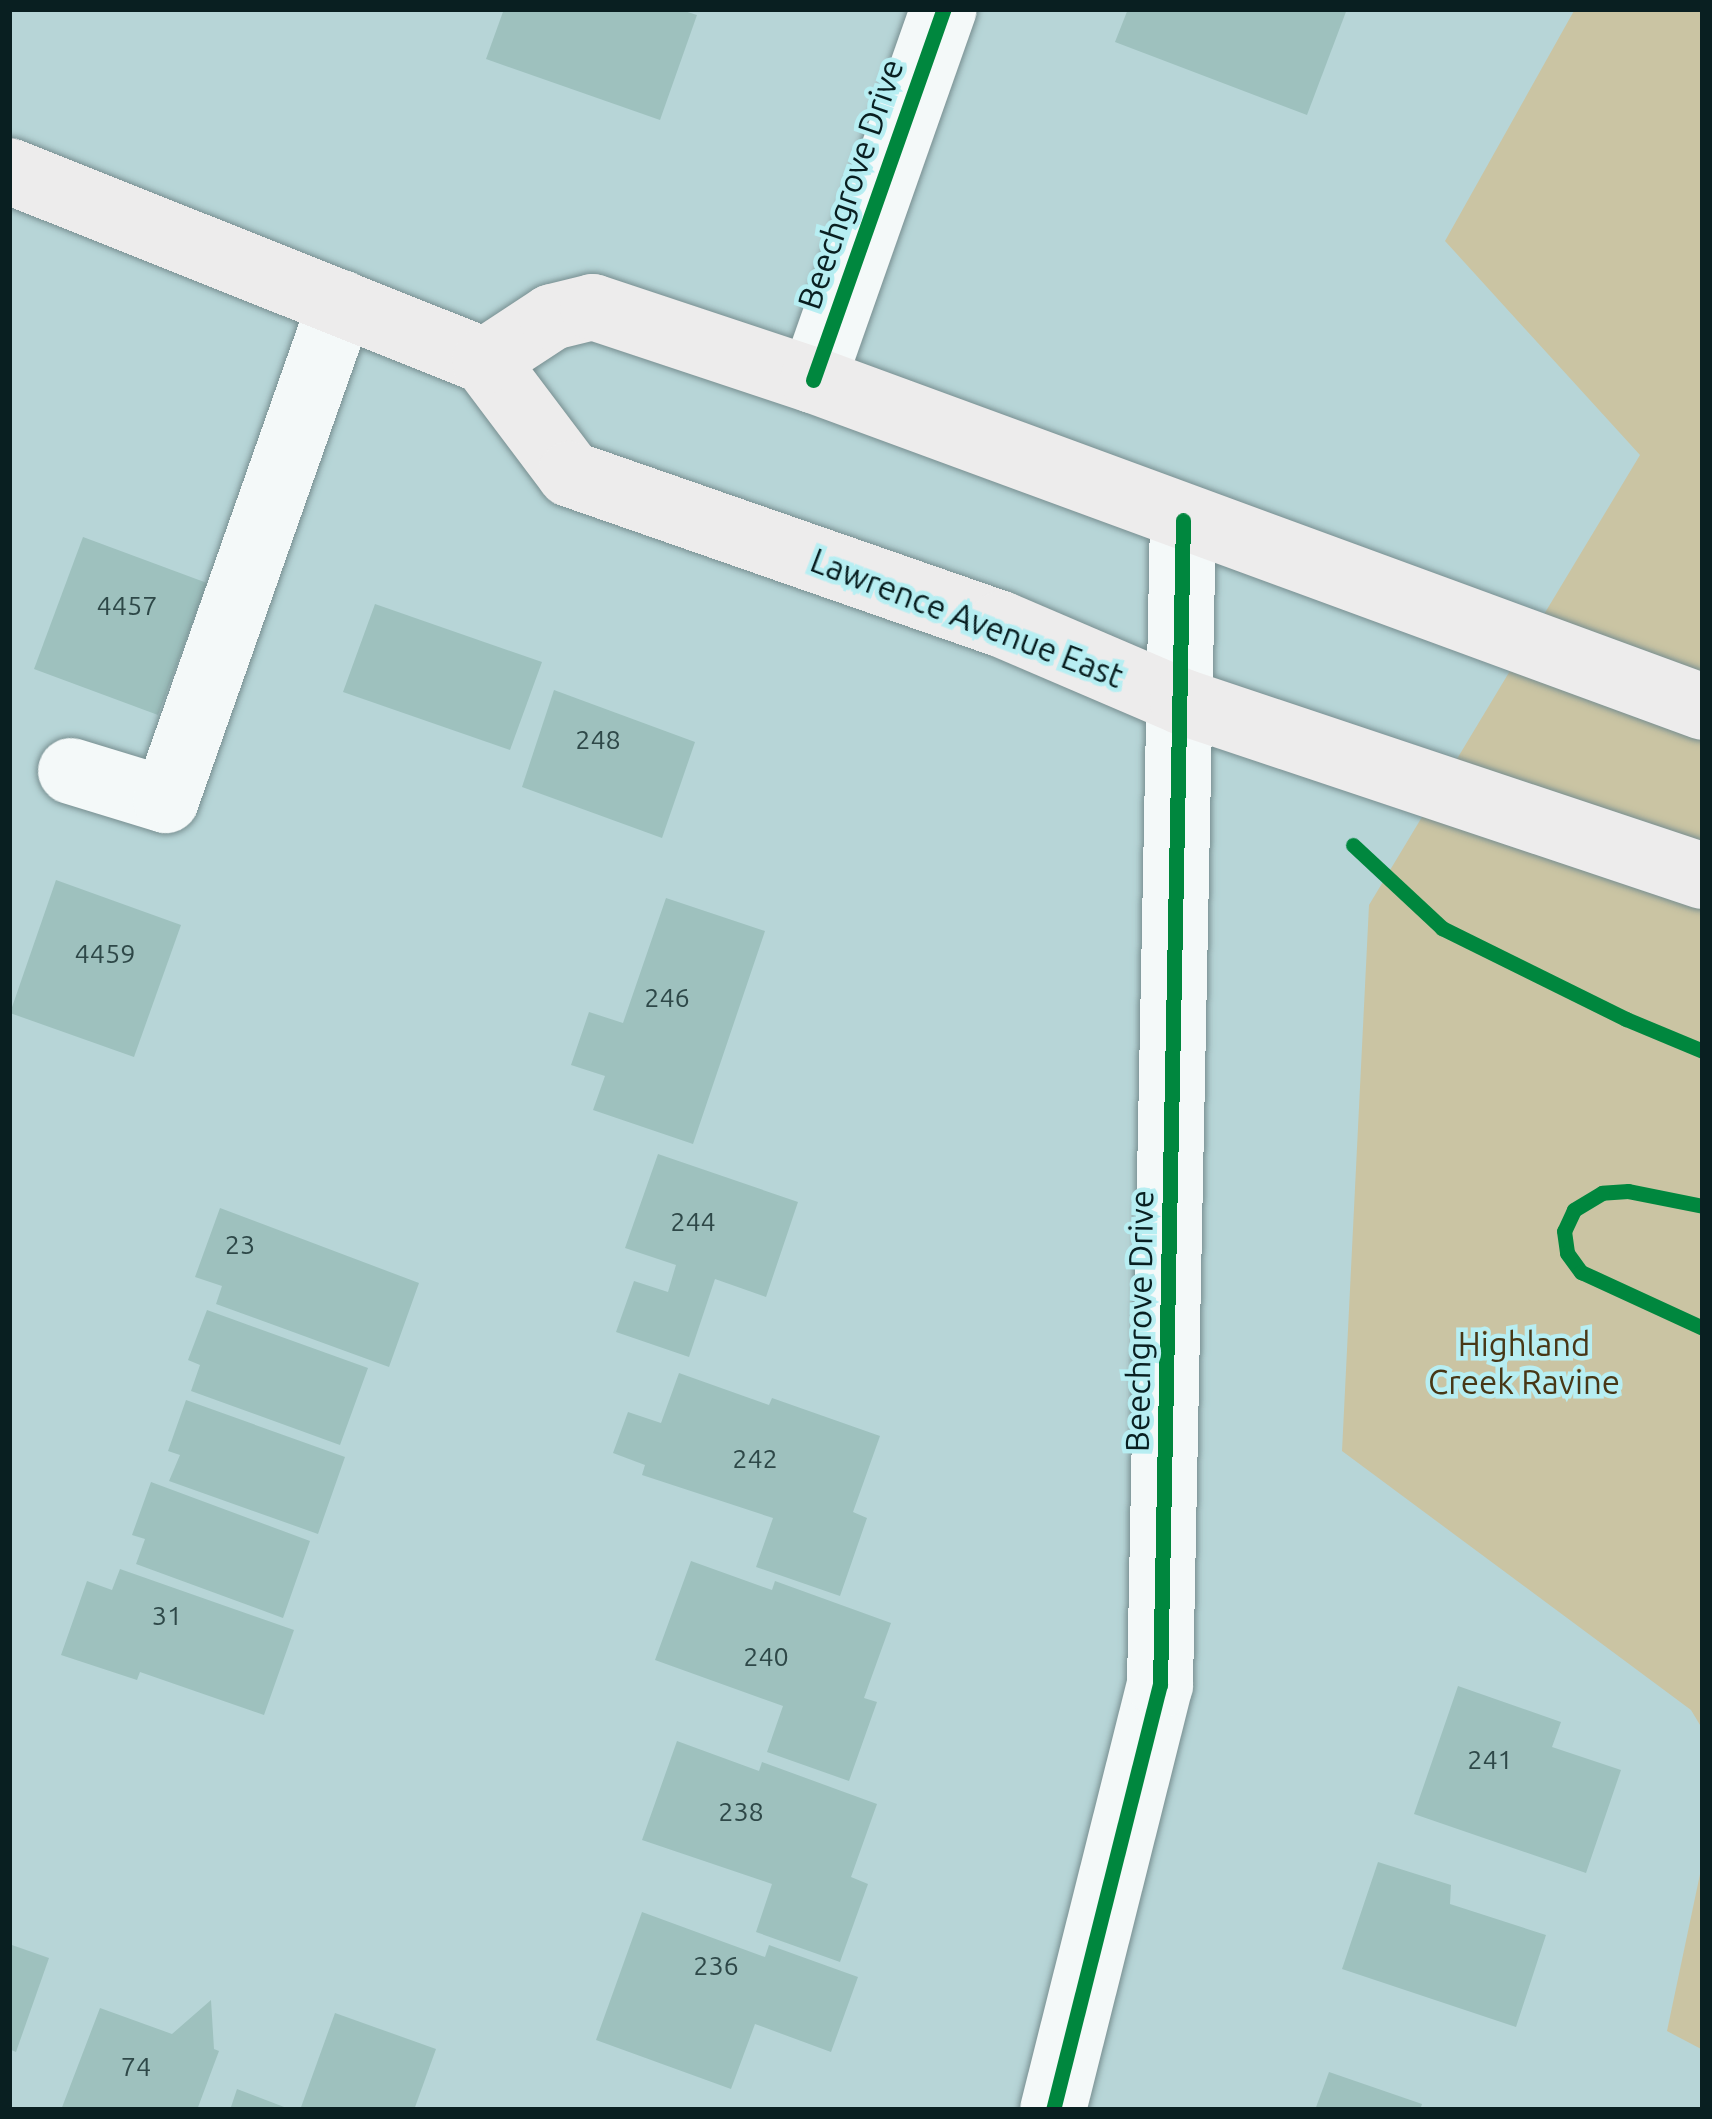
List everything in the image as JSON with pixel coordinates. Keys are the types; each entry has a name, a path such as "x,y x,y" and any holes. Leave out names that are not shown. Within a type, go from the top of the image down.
{"main road":[{"path":"9,171 485,362 552,317 593,307 813,380 1183,520 1703,707"},
{"name":"Lawrence Avenue East","path":"485,362 570,474 1001,624 1183,702 1703,876"}],"street":[{"name":"Beechgrove Drive","path":"813,380 944,9"},
{"path":"71,771 166,800 341,304"},
{"name":"Beechgrove Drive","path":"1053,2110 1160,1685 1183,520"}],"green space":[{"name":"Highland Creek Ravine","path":"1575,9 1703,9 1703,1730 1691,1710 1342,1451 1369,905 1640,455 1445,241"},
{"path":"1703,1860 1703,2050 1667,2031"}],"building":[{"path":"504,9 678,9 697,15 660,120 486,59"},
{"path":"1128,9 1347,9 1307,115 1115,42"},
{"path":"83,537 207,583 158,715 34,669"},
{"path":"375,604 542,662 510,750 343,692"},
{"path":"554,690 695,742 662,838 522,787"},
{"path":"56,880 181,925 134,1057 10,1013"},
{"path":"666,898 765,931 693,1144 593,1110 605,1076 571,1065 589,1012 623,1023"},
{"path":"658,1154 798,1202 766,1297 715,1279 689,1357 616,1332 634,1281 668,1292 676,1265 625,1248"},
{"path":"220,1208 419,1283 389,1367 216,1304 222,1286 195,1277"},
{"path":"207,1310 368,1368 340,1445 191,1391 200,1365 188,1360"},
{"path":"679,1373 769,1405 772,1398 880,1436 853,1512 867,1518 840,1596 756,1567 773,1518 642,1475 645,1465 613,1453 628,1412 661,1423"},
{"path":"186,1400 345,1457 318,1534 169,1481 180,1455 168,1451"},
{"path":"151,1482 310,1541 283,1618 136,1564 145,1539 132,1535"},
{"path":"691,1561 772,1590 775,1581 891,1623 864,1698 877,1702 849,1781 767,1752 783,1706 655,1660"},
{"path":"120,1569 294,1630 264,1715 140,1672 137,1680 61,1655 87,1581 112,1590"},
{"path":"1458,1686 1561,1722 1552,1747 1621,1770 1586,1873 1414,1814"},
{"path":"677,1741 759,1771 762,1762 877,1804 851,1877 868,1884 840,1962 756,1932 772,1884 642,1840"},
{"path":"1378,1862 1451,1885 1450,1904 1546,1935 1516,2027 1342,1969"},
{"path":"642,1912 765,1957 769,1945 858,1977 831,2052 755,2024 731,2089 596,2040"},
{"path":"9,1944 49,1958 16,2052 9,2049"},
{"path":"211,2000 214,2049 219,2051 197,2110 61,2110 100,2008 172,2034"},
{"path":"335,2013 436,2049 414,2110 300,2110"},
{"path":"1329,2072 1422,2104 1420,2110 1315,2110"},
{"path":"237,2089 292,2110 230,2110"}],"cycle path":[{"path":"813,380 944,9"},
{"path":"1053,2110 1160,1685 1183,520"},
{"path":"1353,845 1442,928 1626,1019 1703,1051"},
{"path":"1703,1206 1628,1191 1602,1193 1574,1210 1564,1231 1567,1253 1581,1272 1703,1328"}]}
